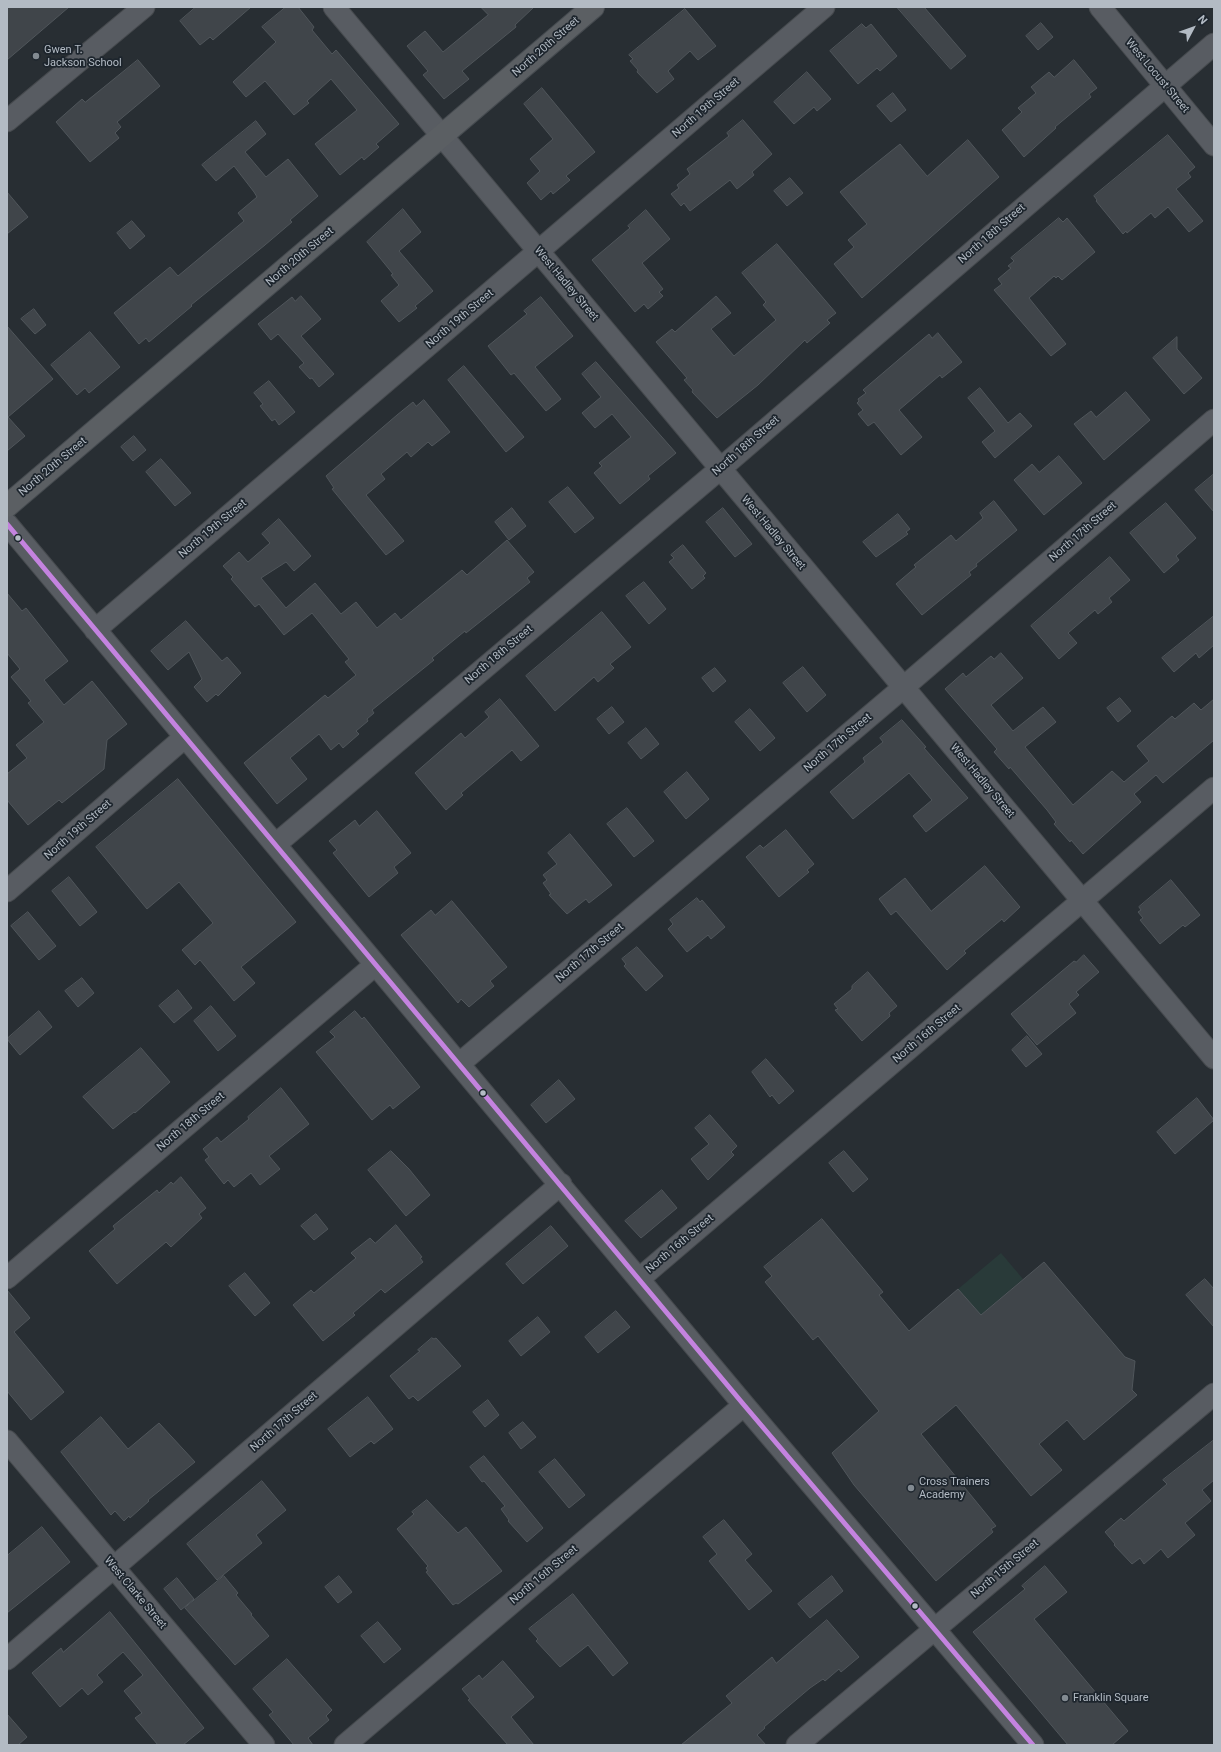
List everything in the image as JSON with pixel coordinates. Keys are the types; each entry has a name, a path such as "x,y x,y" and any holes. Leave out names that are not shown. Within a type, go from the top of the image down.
{"main road":[{"name":"North 20th Street","path":"7,506 593,7"}],"street":[{"path":"7,121 144,7"},
{"name":"West Hadley Street","path":"334,7 1214,1058"},
{"name":"North 19th Street","path":"95,630 824,7"},
{"name":"West Locust Street","path":"1100,7 1214,145"},
{"name":"North 18th Street","path":"276,844 720,469 1214,44"},
{"name":"North 17th Street","path":"459,1064 904,687 1214,420"},
{"path":"7,524 276,844 375,965 561,1184 744,1405 1033,1745"},
{"name":"North 19th Street","path":"7,891 185,737"},
{"name":"North 16th Street","path":"639,1279 1214,788"},
{"name":"North 18th Street","path":"7,1278 375,965"},
{"name":"North 17th Street","path":"7,1659 561,1184"},
{"name":"North 15th Street","path":"797,1745 1214,1394"},
{"name":"North 16th Street","path":"345,1745 744,1405"},
{"name":"West Clarke Street","path":"7,1441 264,1745"}],"shaded area":[{"path":"1001,1253 1023,1279 981,1315 958,1289"}],"building":[{"path":"7,7 69,7 7,60"},
{"path":"196,7 251,7 213,40 210,37 200,45 180,21"},
{"path":"286,7 298,7 314,27 312,30 332,54 336,50 399,124 376,144 379,147 364,160 362,157 340,175 315,144 357,110 331,79 307,101 309,103 294,115 265,81 246,97 233,82 276,42 262,27"},
{"path":"481,7 534,7 515,25 516,27 462,71 469,79 444,99 423,75 428,71 407,46 425,31 443,52 488,15"},
{"path":"897,7 924,7 966,56 951,69"},
{"path":"685,9 716,46 698,60 690,51 668,71 674,79 657,93 637,72 638,70 630,61 633,59 629,55"},
{"path":"1041,23 1053,37 1038,50 1026,36"},
{"path":"862,24 866,28 871,24 897,56 880,71 877,68 858,84 830,51"},
{"path":"138,60 160,86 117,122 121,127 115,133 119,138 90,162 56,122 82,99 85,102"},
{"path":"1074,60 1097,88 1089,94 1091,97 1055,127 1056,128 1024,157 1002,130 1022,112 1018,108 1036,93 1031,87 1049,72 1054,77"},
{"path":"807,72 831,99 817,111 814,107 794,124 774,102"},
{"path":"542,88 595,152 566,176 570,180 553,194 551,191 541,200 527,183 540,171 530,159 553,139 524,104"},
{"path":"893,93 906,110 891,122 877,106"},
{"path":"743,120 772,154 752,172 754,175 737,189 730,180 690,211 684,203 681,206 671,194 679,188 677,185 690,174 687,169 729,136 727,133"},
{"path":"256,121 266,134 245,152 266,177 288,159 318,196 290,220 292,222 191,305 192,306 149,342 146,338 139,344 114,313 170,267 178,276 244,221 238,213 257,197 254,192 234,166 216,181 202,165"},
{"path":"1168,135 1195,167 1188,173 1191,177 1176,189 1203,221 1189,232 1168,207 1155,218 1151,213 1127,233 1126,231 1123,234 1096,201 1097,200 1094,196"},
{"path":"968,140 999,177 862,298 834,264 854,247 848,240 867,224 840,192 900,144 927,176"},
{"path":"790,178 803,193 787,206 774,191"},
{"path":"7,192 28,217 7,234"},
{"path":"403,209 421,232 399,251 433,291 415,306 417,308 399,322 381,301 399,285 391,275 393,274 367,242"},
{"path":"646,210 670,239 642,263 663,289 659,292 663,296 648,309 644,304 635,312 592,260 630,228 628,226"},
{"path":"1059,218 1063,222 1067,218 1095,252 1062,280 1058,276 1056,278 1054,276 1029,298 1066,344 1051,356 994,290 1002,284 998,279 1011,268 1008,266 1014,261 1011,258"},
{"path":"132,221 145,236 130,249 117,233"},
{"path":"777,244 836,313 827,320 830,323 807,343 805,340 758,385 717,418 692,392 693,390 684,380 687,378 656,342 672,329 675,332 716,296 731,313 711,329 734,356 776,320 763,305 766,302 742,273"},
{"path":"301,296 321,319 301,336 334,374 319,387 312,378 310,379 299,367 304,363 278,334 271,340 258,324 292,297 295,301"},
{"path":"541,297 573,336 535,367 561,399 546,411 514,373 511,375 488,346 527,314 524,311"},
{"path":"34,309 46,325 35,334 21,319"},
{"path":"7,326 53,379 8,417 25,436 7,451"},
{"path":"90,332 120,367 89,393 85,388 77,395 51,365"},
{"path":"938,333 962,362 942,378 940,375 899,410 922,437 901,455 874,422 868,426 858,414 863,410 857,403 859,401 858,399 866,393 863,390 929,334 932,338"},
{"path":"1177,337 1177,349 1202,378 1184,394 1153,358"},
{"path":"596,362 676,453 648,476 650,479 620,504 594,473 602,466 599,463 631,437 612,414 595,428 582,413 601,397 582,374"},
{"path":"464,366 524,437 506,452 448,380"},
{"path":"269,381 295,412 279,425 275,419 272,421 260,406 263,404 254,393"},
{"path":"980,388 1008,423 1020,413 1032,426 995,458 982,442 995,431 968,398"},
{"path":"1126,392 1150,420 1104,460 1074,424 1091,411 1096,417"},
{"path":"424,400 450,432 432,446 428,442 411,457 407,452 381,474 385,479 366,495 404,541 386,555 332,489 334,488 326,476 413,402 416,406"},
{"path":"134,436 146,450 133,461 121,447"},
{"path":"1059,456 1082,483 1044,515 1014,480 1032,464 1039,472"},
{"path":"161,459 191,493 175,506 146,472"},
{"path":"1214,474 1214,512 1195,490"},
{"path":"568,487 594,518 575,533 549,502"},
{"path":"994,501 1017,530 976,564 977,566 969,572 971,575 922,615 896,584 916,567 914,565 951,535 956,541 983,518 980,513"},
{"path":"1166,503 1196,538 1176,556 1179,560 1164,573 1130,533"},
{"path":"512,508 526,526 509,540 495,522"},
{"path":"723,508 752,544 735,557 706,522"},
{"path":"898,514 910,529 906,532 908,534 876,557 863,542"},
{"path":"279,519 311,556 294,571 286,562 261,578 286,608 315,583 341,614 356,602 377,628 395,613 401,620 462,570 467,575 507,540 534,572 527,578 530,582 466,633 465,631 432,658 434,660 372,710 374,713 367,719 368,721 356,731 359,734 343,748 339,743 331,750 319,734 290,758 307,779 277,804 244,763 325,695 328,698 356,675 345,662 349,659 312,613 284,635 259,604 255,607 231,579 233,577 223,566 239,552 248,562 270,543 262,534"},
{"path":"683,545 706,573 703,576 705,578 692,589 669,562 674,558 671,555"},
{"path":"1110,557 1130,580 1109,598 1112,602 1098,614 1095,610 1068,633 1077,643 1059,659 1031,626"},
{"path":"644,582 666,609 649,624 626,596"},
{"path":"7,593 22,611 26,608 68,661 44,680 64,705 92,681 127,724 107,740 104,769 62,803 59,800 28,825 7,800 7,774 27,758 16,745 44,722 28,703 31,701 11,677 20,669 7,653"},
{"path":"602,612 631,647 610,664 614,668 598,682 594,677 555,711 526,676"},
{"path":"1214,616 1214,645 1199,658 1196,653 1174,672 1162,658"},
{"path":"186,621 222,661 227,657 241,673 218,696 216,694 207,702 194,687 202,679 189,652 168,670 151,651"},
{"path":"1001,653 1023,678 991,705 1013,731 1043,707 1056,722 1025,747 1073,805 1112,771 1124,782 1149,761 1137,746 1172,716 1175,719 1194,703 1201,710 1214,699 1214,740 1163,783 1156,775 1134,794 1141,802 1083,854 1054,824 1056,822 1047,810 1010,767 1009,769 994,752 997,749 945,689 963,673 966,677 991,656 994,659"},
{"path":"803,667 826,695 807,712 783,683"},
{"path":"715,668 726,681 713,692 702,678"},
{"path":"1120,698 1131,711 1118,722 1107,708"},
{"path":"500,699 539,746 521,761 512,750 461,793 463,795 446,810 415,773 461,733 465,738 489,717 485,712"},
{"path":"612,707 624,722 609,734 597,719"},
{"path":"750,709 775,738 760,751 735,722"},
{"path":"902,720 926,747 924,748 968,798 926,832 913,816 932,800 909,773 853,819 830,792 865,762 863,758 883,742 880,738"},
{"path":"646,728 659,744 641,759 628,743"},
{"path":"687,772 709,799 686,819 664,792"},
{"path":"178,779 296,922 241,967 255,983 234,1001 200,960 195,965 182,950 213,923 179,882 147,909 96,847"},
{"path":"627,808 654,841 634,857 607,824"},
{"path":"377,811 411,853 394,867 398,873 369,897 333,853 337,850 329,841 355,820 359,826"},
{"path":"786,830 814,864 807,870 809,872 779,897 746,857 760,845 763,848"},
{"path":"570,834 612,885 589,903 586,899 567,914 549,895 551,894 543,883 547,880 543,875 557,864 548,853"},
{"path":"985,866 1020,907 1004,922 1002,919 964,951 966,953 947,970 896,911 891,915 879,899 905,878 931,911"},
{"path":"69,877 97,912 80,926 52,891"},
{"path":"1171,880 1200,915 1185,927 1183,925 1160,944 1140,920 1143,918 1138,912 1141,910 1139,907"},
{"path":"697,898 700,902 702,900 725,927 711,939 708,935 687,952 668,929 673,924 670,920"},
{"path":"452,901 507,967 490,981 494,986 469,1007 461,999 458,1003 401,935 431,910 435,915"},
{"path":"28,912 56,946 39,960 11,926"},
{"path":"637,947 663,976 646,991 624,966 626,964 622,959"},
{"path":"1084,955 1099,972 1076,992 1079,995 1069,1004 1076,1013 1037,1045 1011,1014 1074,961 1076,962"},
{"path":"868,972 897,1006 889,1013 890,1016 862,1041 835,1010 838,1009 834,1004 852,989 852,986"},
{"path":"82,978 94,993 78,1007 65,991"},
{"path":"178,990 192,1008 174,1023 159,1006"},
{"path":"211,1006 236,1036 218,1051 194,1021"},
{"path":"39,1011 52,1027 20,1055 7,1039"},
{"path":"355,1011 362,1019 364,1017 420,1087 393,1109 390,1105 372,1120 316,1052 335,1037 330,1032"},
{"path":"1027,1036 1042,1054 1026,1067 1012,1050"},
{"path":"141,1048 170,1082 135,1113 134,1112 113,1129 83,1097"},
{"path":"766,1059 794,1091 779,1104 772,1095 770,1097 752,1072"},
{"path":"559,1080 575,1099 546,1123 531,1105"},
{"path":"281,1088 309,1124 269,1156 280,1169 260,1185 251,1173 234,1187 228,1180 224,1184 205,1160 209,1157 203,1149 217,1137 221,1142 249,1119 248,1117"},
{"path":"1197,1098 1214,1120 1175,1154 1157,1132"},
{"path":"710,1115 737,1146 731,1152 734,1155 708,1180 691,1159 709,1144 695,1128"},
{"path":"391,1151 409,1169 430,1195 406,1216 368,1170"},
{"path":"844,1151 868,1179 853,1192 829,1163"},
{"path":"181,1177 206,1208 199,1214 202,1218 171,1247 166,1242 117,1284 89,1251 115,1229 113,1226 157,1190 159,1193 171,1182 173,1184"},
{"path":"662,1190 677,1208 641,1238 625,1221"},
{"path":"316,1214 328,1229 314,1240 301,1226"},
{"path":"822,1219 883,1292 879,1295 909,1331 958,1289 981,1315 1044,1262 1125,1357 1135,1361 1132,1390 1137,1395 1084,1440 1067,1420 1039,1444 1062,1470 1031,1496 956,1405 921,1434 996,1526 991,1529 993,1532 936,1581 854,1485 832,1453 879,1411 818,1336 813,1340 765,1282 772,1276 764,1267"},
{"path":"396,1225 422,1257 420,1258 423,1262 385,1293 381,1289 353,1313 355,1315 323,1341 293,1305 311,1290 314,1293 356,1258 351,1253 370,1238 375,1243"},
{"path":"551,1226 568,1246 523,1284 506,1264"},
{"path":"245,1273 270,1303 255,1316 229,1286"},
{"path":"1205,1279 1214,1289 1214,1327 1186,1295"},
{"path":"7,1290 30,1318 14,1332 64,1392 31,1420 7,1391"},
{"path":"616,1311 630,1327 598,1353 585,1337"},
{"path":"538,1317 550,1332 521,1356 509,1341"},
{"path":"432,1338 436,1338 461,1366 418,1401 413,1396 409,1399 390,1376 420,1351 418,1350"},
{"path":"368,1397 393,1429 374,1444 371,1441 350,1457 328,1429"},
{"path":"488,1400 499,1415 485,1427 473,1412"},
{"path":"101,1417 128,1449 159,1423 195,1462 148,1500 149,1501 130,1518 129,1516 124,1521 115,1511 111,1515 61,1452"},
{"path":"523,1422 536,1437 521,1449 509,1433"},
{"path":"1214,1440 1214,1480 1202,1490 1211,1501 1185,1523 1195,1535 1168,1558 1161,1549 1144,1564 1140,1558 1132,1564 1114,1545 1115,1544 1105,1532 1121,1518 1124,1521 1167,1484 1163,1480"},
{"path":"484,1456 543,1528 527,1542 508,1521 509,1520 501,1509 505,1506 470,1467"},
{"path":"555,1459 585,1495 569,1508 539,1472"},
{"path":"262,1481 286,1510 256,1535 262,1543 217,1580 187,1544"},
{"path":"427,1500 458,1533 466,1527 502,1571 458,1604 456,1603 453,1605 426,1572 428,1571 426,1568 428,1566 397,1529 414,1514 412,1512"},
{"path":"724,1520 752,1554 745,1560 772,1591 749,1610 709,1561 717,1554 703,1537"},
{"path":"42,1527 70,1562 7,1613 7,1556"},
{"name":"Franklin Square","path":"1045,1566 1067,1592 1034,1619 1128,1731 1112,1745 1068,1745 973,1632 1025,1589 1022,1586"},
{"path":"224,1576 238,1593 236,1595 252,1614 251,1615 269,1636 235,1665 185,1608"},
{"path":"339,1576 352,1592 338,1603 325,1587"},
{"path":"832,1576 843,1591 810,1618 798,1604"},
{"path":"177,1578 194,1599 181,1610 164,1589"},
{"path":"573,1594 628,1663 613,1676 588,1645 560,1667 536,1641 538,1639 529,1629"},
{"path":"110,1612 204,1728 183,1745 158,1745 135,1718 142,1713 124,1691 143,1675 123,1652 97,1675 103,1682 88,1695 82,1688 60,1707 32,1673 61,1648 63,1652"},
{"path":"827,1620 859,1657 841,1672 839,1669 825,1681 823,1679 810,1688 764,1727 765,1728 757,1735 766,1745 681,1745 732,1703 726,1696 772,1657 776,1663"},
{"path":"378,1622 401,1649 384,1663 361,1636"},
{"path":"287,1659 332,1710 326,1716 329,1720 308,1738 313,1745 294,1745 269,1715 273,1712 253,1689"},
{"path":"503,1661 534,1697 511,1717 534,1745 508,1745 468,1700 470,1699 462,1689 479,1675 482,1679"},
{"path":"7,1714 27,1737 18,1745 7,1745"}],"transit line":[{"path":"7,524 744,1405 1033,1745"}],"place":[{"name":"Gwen T. Jackson School","path":"36,56"},
{"name":"Cross Trainers Academy","path":"911,1488"},
{"name":"Franklin Square","path":"1065,1698"}]}
